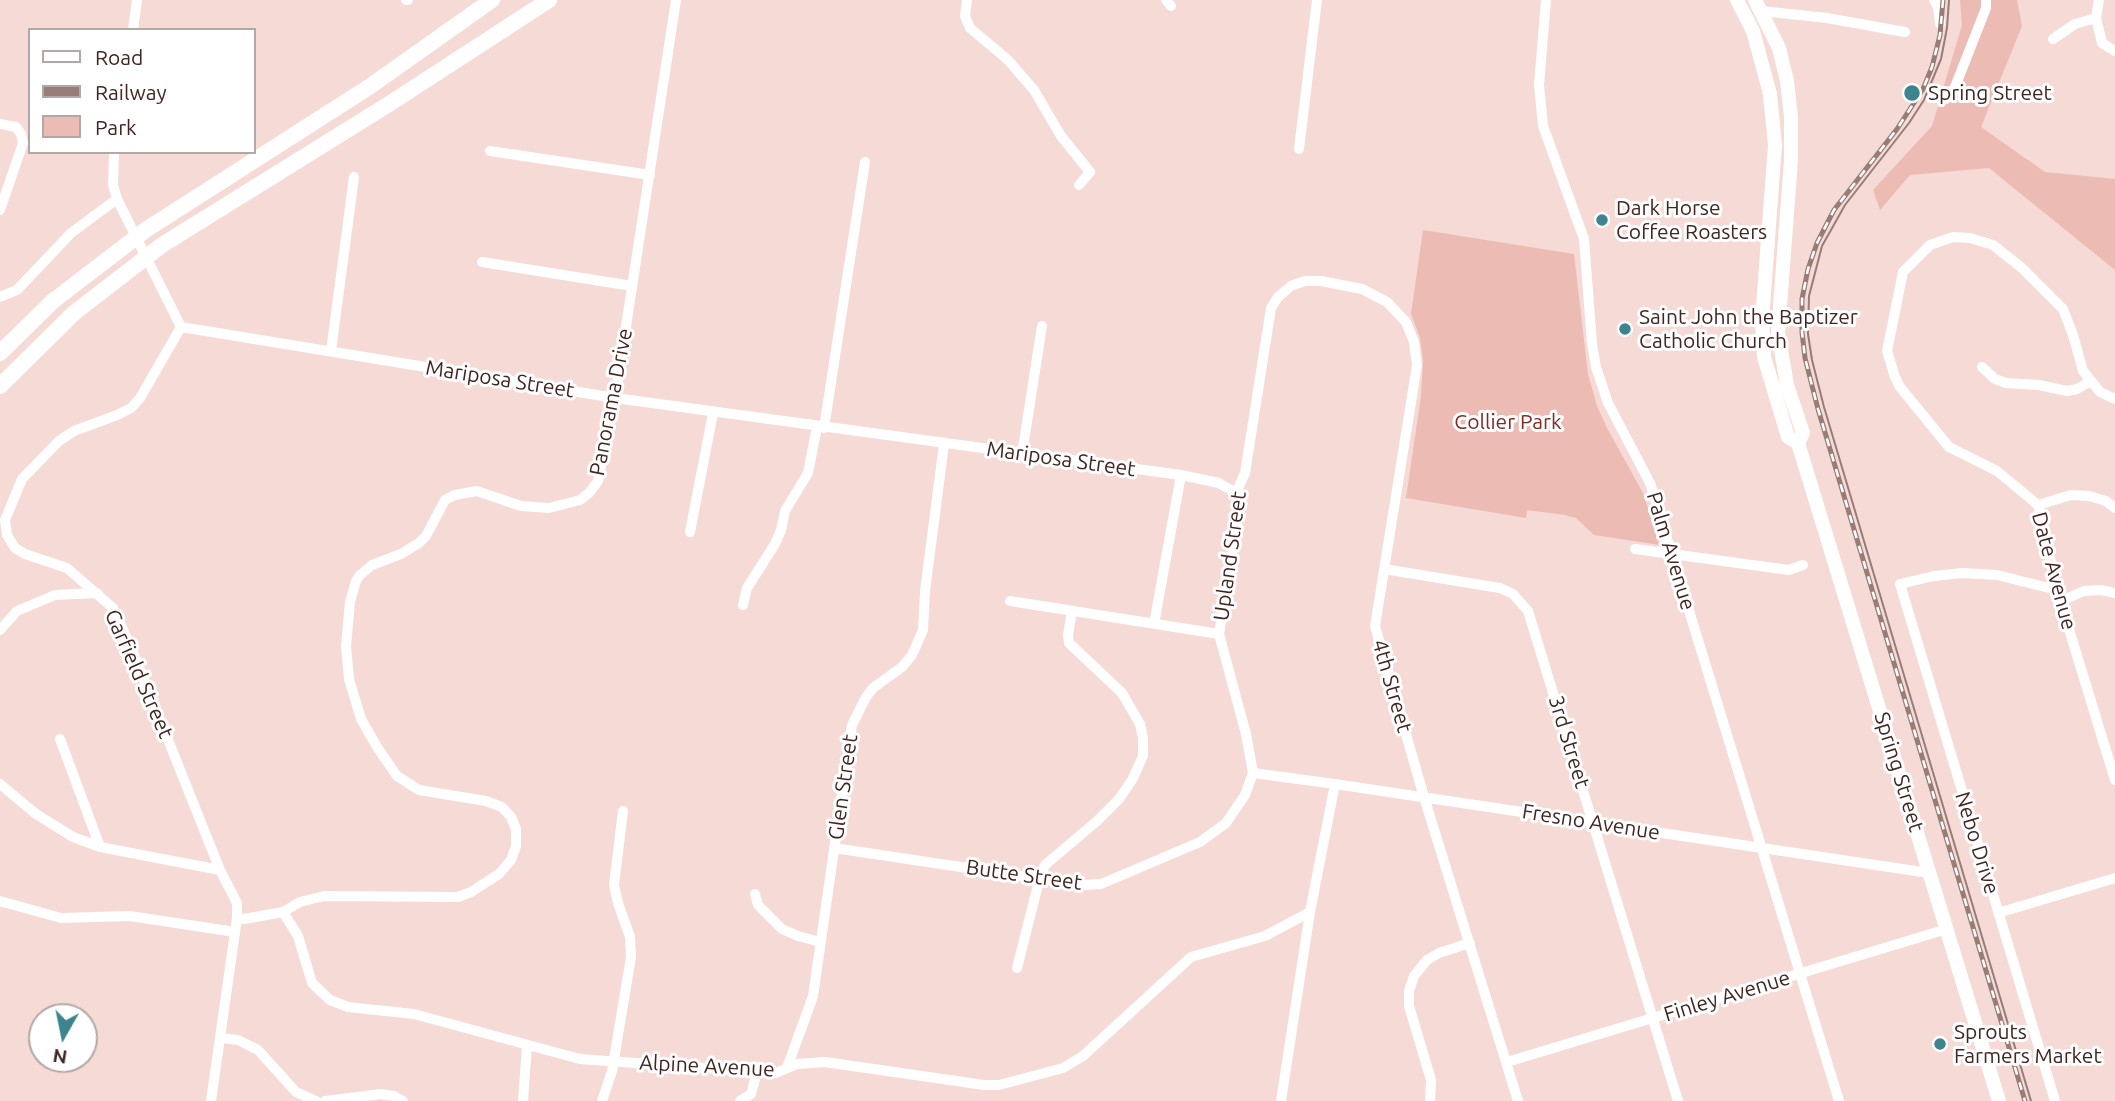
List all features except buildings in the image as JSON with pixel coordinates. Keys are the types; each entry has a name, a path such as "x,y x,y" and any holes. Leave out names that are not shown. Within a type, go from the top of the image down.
{"highway":[{"path":"0,353 53,301 138,236 369,87 492,0"},
{"path":"0,386 74,313 162,245 389,104 549,0"}],"main road":[{"name":"Spring Street","path":"1737,0 1753,31 1770,94 1775,145 1762,320 1765,357 1788,437 1798,443 1999,1101"},
{"name":"Spring Street","path":"1758,5 1779,48 1787,81 1791,117 1791,160 1779,332 1785,375 1803,433 1798,443"}],"street":[{"path":"133,28 137,0"},
{"name":"Panorama Drive","path":"283,912 300,902 324,896 458,897 499,874 511,860 516,846 516,829 511,817 502,807 486,801 419,790 397,776 377,747 361,719 349,679 346,638 350,602 360,575 372,565 419,544 445,500 455,495 477,491 521,506 540,509 568,505 585,497 594,487 601,474 615,398 676,0"},
{"path":"967,0 965,16 970,27 1008,60 1034,90 1061,136 1090,172 1079,185"},
{"path":"1299,149 1317,0"},
{"name":"Palm Avenue","path":"1546,0 1539,85 1544,125 1584,239 1592,344 1597,367 1608,403 1650,483 1839,1101"},
{"path":"1934,0 1938,7 1940,24"},
{"path":"1936,94 1941,100 1946,99 1955,87 1986,8 1986,0"},
{"path":"2099,0 2096,18 2102,43 2115,51"},
{"path":"1758,5 1905,32"},
{"path":"2053,39 2075,24 2096,18"},
{"path":"0,124 16,127 23,144 0,210"},
{"path":"490,151 649,175"},
{"path":"114,154 113,185 117,198 128,225 181,327"},
{"path":"743,605 747,588 775,544 785,512 808,473 820,427 865,162"},
{"path":"331,351 354,177"},
{"path":"0,297 17,290 71,233 117,198"},
{"name":"Date Avenue","path":"2091,381 2083,371 2074,335 2063,309 2022,268 1993,245 1970,238 1953,237 1930,245 1903,272 1887,351 1889,361 1900,387 1949,447 1997,471 2038,505 2059,596 2115,780"},
{"path":"482,262 632,286"},
{"name":"Upland Street","path":"1253,773 1246,734 1219,634 1239,513 1236,493 1245,473 1271,308 1278,297 1291,286 1314,280"},
{"name":"4th Street","path":"1314,280 1375,294 1387,302 1406,322 1414,342 1417,365 1375,626 1424,797 1518,1101"},
{"path":"1022,454 1042,326"},
{"name":"Mariposa Street","path":"181,327 615,398 1181,475 1219,483 1236,493"},
{"name":"Garfield Street","path":"181,327 140,398 131,408 74,431 59,441 22,479 5,520 7,535 15,548 67,568 113,608 220,870 237,903 211,1101"},
{"path":"1982,367 1995,379 2006,383 2039,385 2067,391 2091,381 2100,392 2115,399"},
{"path":"690,531 713,412"},
{"name":"Glen Street","path":"787,1068 813,996 852,725 873,688 902,667 912,655 923,630 925,591 944,444"},
{"path":"1154,624 1181,475"},
{"path":"2038,505 2071,495 2106,501 2115,508"},
{"path":"1636,549 1789,570 1803,565"},
{"name":"3rd Street","path":"1384,569 1500,588 1513,594 1528,611 1678,1101"},
{"name":"Nebo Drive","path":"2055,1101 1900,584 1962,573 1997,575 2059,596"},
{"path":"2059,596 2101,590 2115,593"},
{"path":"0,630 18,611 55,595 97,593"},
{"path":"1010,601 1219,634"},
{"path":"1017,968 1045,865 1119,799 1143,756 1140,724 1122,693 1069,643 1072,611"},
{"path":"60,738 100,847"},
{"name":"Fresno Avenue","path":"1253,773 1930,873"},
{"name":"Butte Street","path":"834,848 1081,885 1101,884 1200,842 1218,830 1233,814 1245,795 1253,773"},
{"path":"0,784 36,814 64,831 100,847 220,870"},
{"path":"1281,1101 1310,912 1335,784"},
{"path":"602,1101 613,1061 631,957 630,937 614,885 623,811"},
{"path":"1998,913 2115,878"},
{"path":"754,894 758,905 782,929 820,942"},
{"path":"0,901 61,918 130,916 235,932"},
{"path":"237,918 283,912"},
{"name":"Alpine Avenue","path":"283,912 298,936 312,983 330,1000 348,1007 414,1014 580,1059 776,1073 797,1064 825,1062 984,1085 999,1085 1063,1068 1083,1056 1191,957 1265,936 1310,912"},
{"name":"Finley Avenue","path":"1507,1062 1947,929"},
{"path":"1430,1101 1431,1080 1409,1006 1409,991 1414,976 1427,960 1470,943"},
{"path":"221,1038 238,1040 258,1050 296,1092 316,1101"},
{"path":"523,1101 527,1046"},
{"path":"740,1101 751,1094 757,1072"},
{"path":"325,1101 381,1094 403,1101"}],"green space":[{"path":"1960,0 2017,0 2022,26 1981,127 2045,172 2115,179 2115,270 1989,168 1910,175 1880,210 1873,190 1932,126 1962,25"},
{"name":"Collier Park","path":"1423,230 1574,254 1588,374 1597,406 1643,493 1660,545 1594,535 1576,518 1565,515 1527,510 1526,518 1406,498 1421,396 1423,360 1420,338 1411,314"}],"tram line":[{"path":"1949,0 1941,59 1924,100 1845,205 1822,246 1809,296 1808,334 1824,407 2031,1101"}],"railway":[{"path":"1943,0 1940,35 1923,89 1897,129 1834,210 1817,243 1802,299 1802,332 1805,358 1818,409 2025,1101"}],"place":[{"name":"Spring Street","path":"1912,93"},
{"name":"Dark Horse Coffee Roasters","path":"1602,220"},
{"name":"Saint John the Baptizer Catholic Church","path":"1625,329"},
{"name":"Sprouts Farmers Market","path":"1940,1044"}]}
